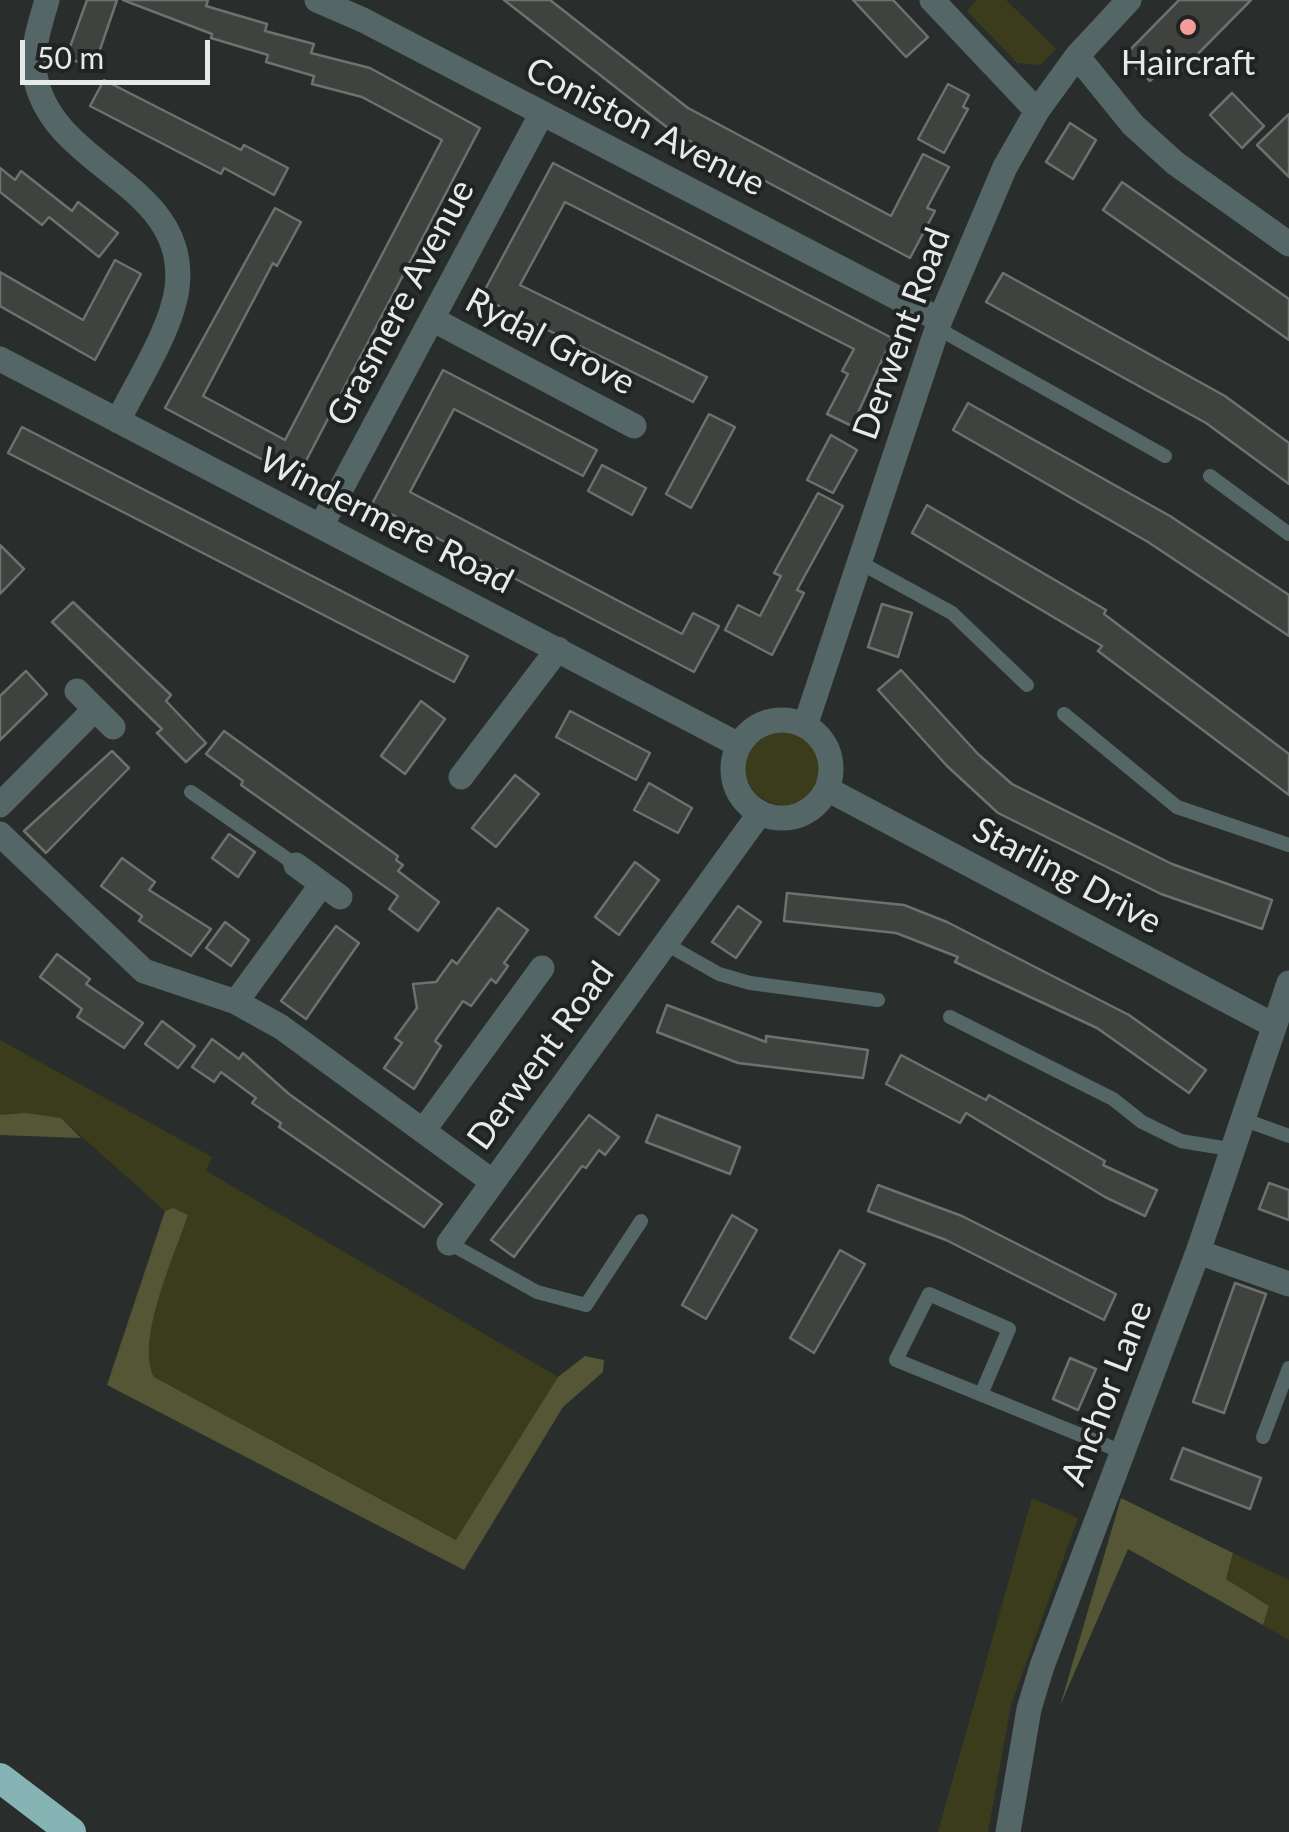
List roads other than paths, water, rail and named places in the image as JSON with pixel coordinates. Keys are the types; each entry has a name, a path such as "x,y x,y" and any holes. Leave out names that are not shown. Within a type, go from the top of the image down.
{"highway":[{"path":"0,1778 71,1832"}],"street":[{"path":"47,0 35,42 35,73 42,98 56,124 77,146 136,190 158,213 177,263 177,289 170,313 118,421"},
{"name":"Coniston Avenue","path":"317,0 542,113 939,324"},
{"path":"932,0 1037,111"},
{"name":"Derwent Road","path":"805,726 939,324 1005,167 1037,111 1077,56 1129,0"},
{"path":"1077,56 1132,125 1289,244"},
{"name":"Grasmere Avenue","path":"321,526 542,113"},
{"name":"Rydal Grove","path":"432,319 634,426"},
{"name":"Windermere Road","path":"0,359 739,745"},
{"path":"461,777 558,649"},
{"path":"0,805 95,709"},
{"path":"791,720 805,726 826,746 831,774 828,788 806,812 776,818 760,813 738,791 734,776 739,745 761,724 791,720"},
{"name":"Starling Drive","path":"828,788 1274,1025"},
{"name":"Derwent Road","path":"450,1243 760,813"},
{"path":"0,834 136,965 162,980 236,1002 280,1027 493,1182"},
{"path":"236,1002 331,890 296,865"},
{"path":"423,1131 483,1068 542,968"},
{"name":"Anchor Lane","path":"1008,1832 1029,1709 1042,1666 1198,1252 1289,983"},
{"path":"1198,1252 1289,1284"}],"lane":[{"path":"939,324 1164,456"},
{"path":"1210,476 1289,534"},
{"path":"858,562 952,613 1026,685"},
{"path":"1064,714 1177,808 1289,845"},
{"path":"191,792 296,865"},
{"path":"666,944 719,974 750,983 878,1000"},
{"path":"950,1016 1113,1099 1142,1122 1181,1142 1234,1150"},
{"path":"1245,1120 1289,1136"},
{"path":"450,1243 537,1292 586,1305 641,1221"},
{"path":"982,1392 1010,1329 929,1294 896,1360 1125,1452"},
{"path":"1263,1437 1289,1368"}],"place":[{"name":"Haircraft","path":"1188,27"}]}
